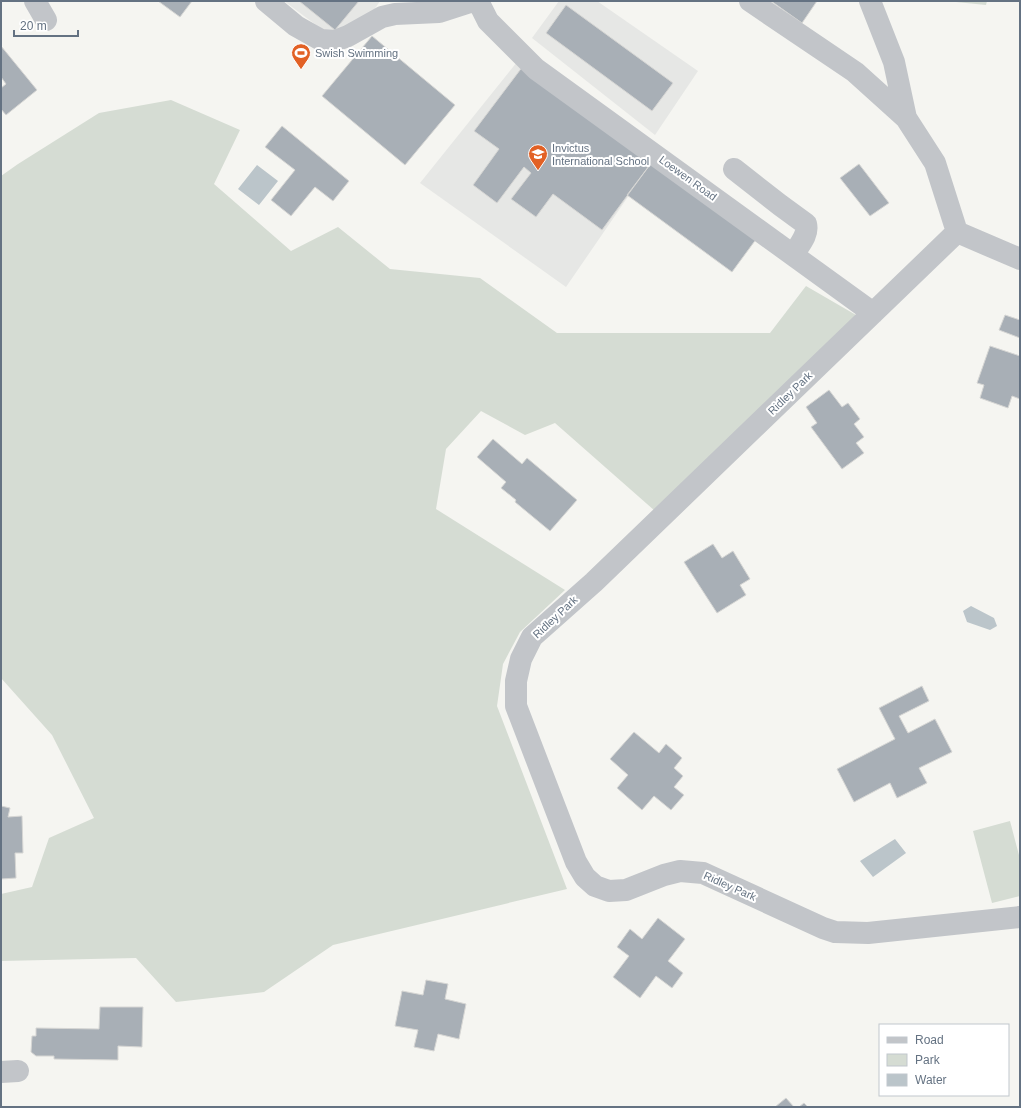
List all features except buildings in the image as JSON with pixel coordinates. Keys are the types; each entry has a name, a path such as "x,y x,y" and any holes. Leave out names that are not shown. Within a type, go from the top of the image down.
{"street":[{"path":"35,1 46,20"},
{"path":"266,1 296,26 321,40 335,41 348,36 382,17 395,14 439,12 474,1"},
{"name":"Loewen Road","path":"478,1 488,21 536,68 873,313"},
{"path":"750,1 855,72 906,118 935,163 957,232 1020,259"},
{"path":"870,1 894,62 906,118"},
{"path":"734,169 806,224 807,234 793,255"},
{"name":"Ridley Park","path":"957,232 599,576 532,637 521,659 516,681 516,706 576,862 585,877 595,886 609,891 626,890 664,874 680,871 703,873 823,928 835,932 868,933 1020,917"}],"shaded area":[{"path":"284,1 380,1 348,49"},
{"path":"559,1 597,1 698,71 655,135 532,38"},
{"name":"Invictus International School","path":"517,62 654,159 566,287 420,183"}],"green space":[{"path":"946,1 987,1 986,5"},
{"path":"171,100 240,130 214,184 291,251 338,227 390,269 480,278 557,333 770,333 806,286 856,315 655,511 555,423 525,435 481,411 446,449 436,509 565,590 520,632 503,664 497,706 567,889 333,945 264,992 176,1002 136,958 1,961 1,894 32,887 49,838 94,818 52,735 1,678 1,176 99,113"},
{"path":"1010,821 1020,859 1020,896 992,903 973,831"}],"water":[{"path":"257,165 278,181 259,205 238,189"},
{"path":"971,606 994,618 997,626 990,630 967,622 963,611"},
{"path":"895,839 906,853 873,877 860,861"}],"place":[{"name":"Swish Swimming","path":"301,70"},
{"name":"Invictus International School","path":"538,171"}]}
